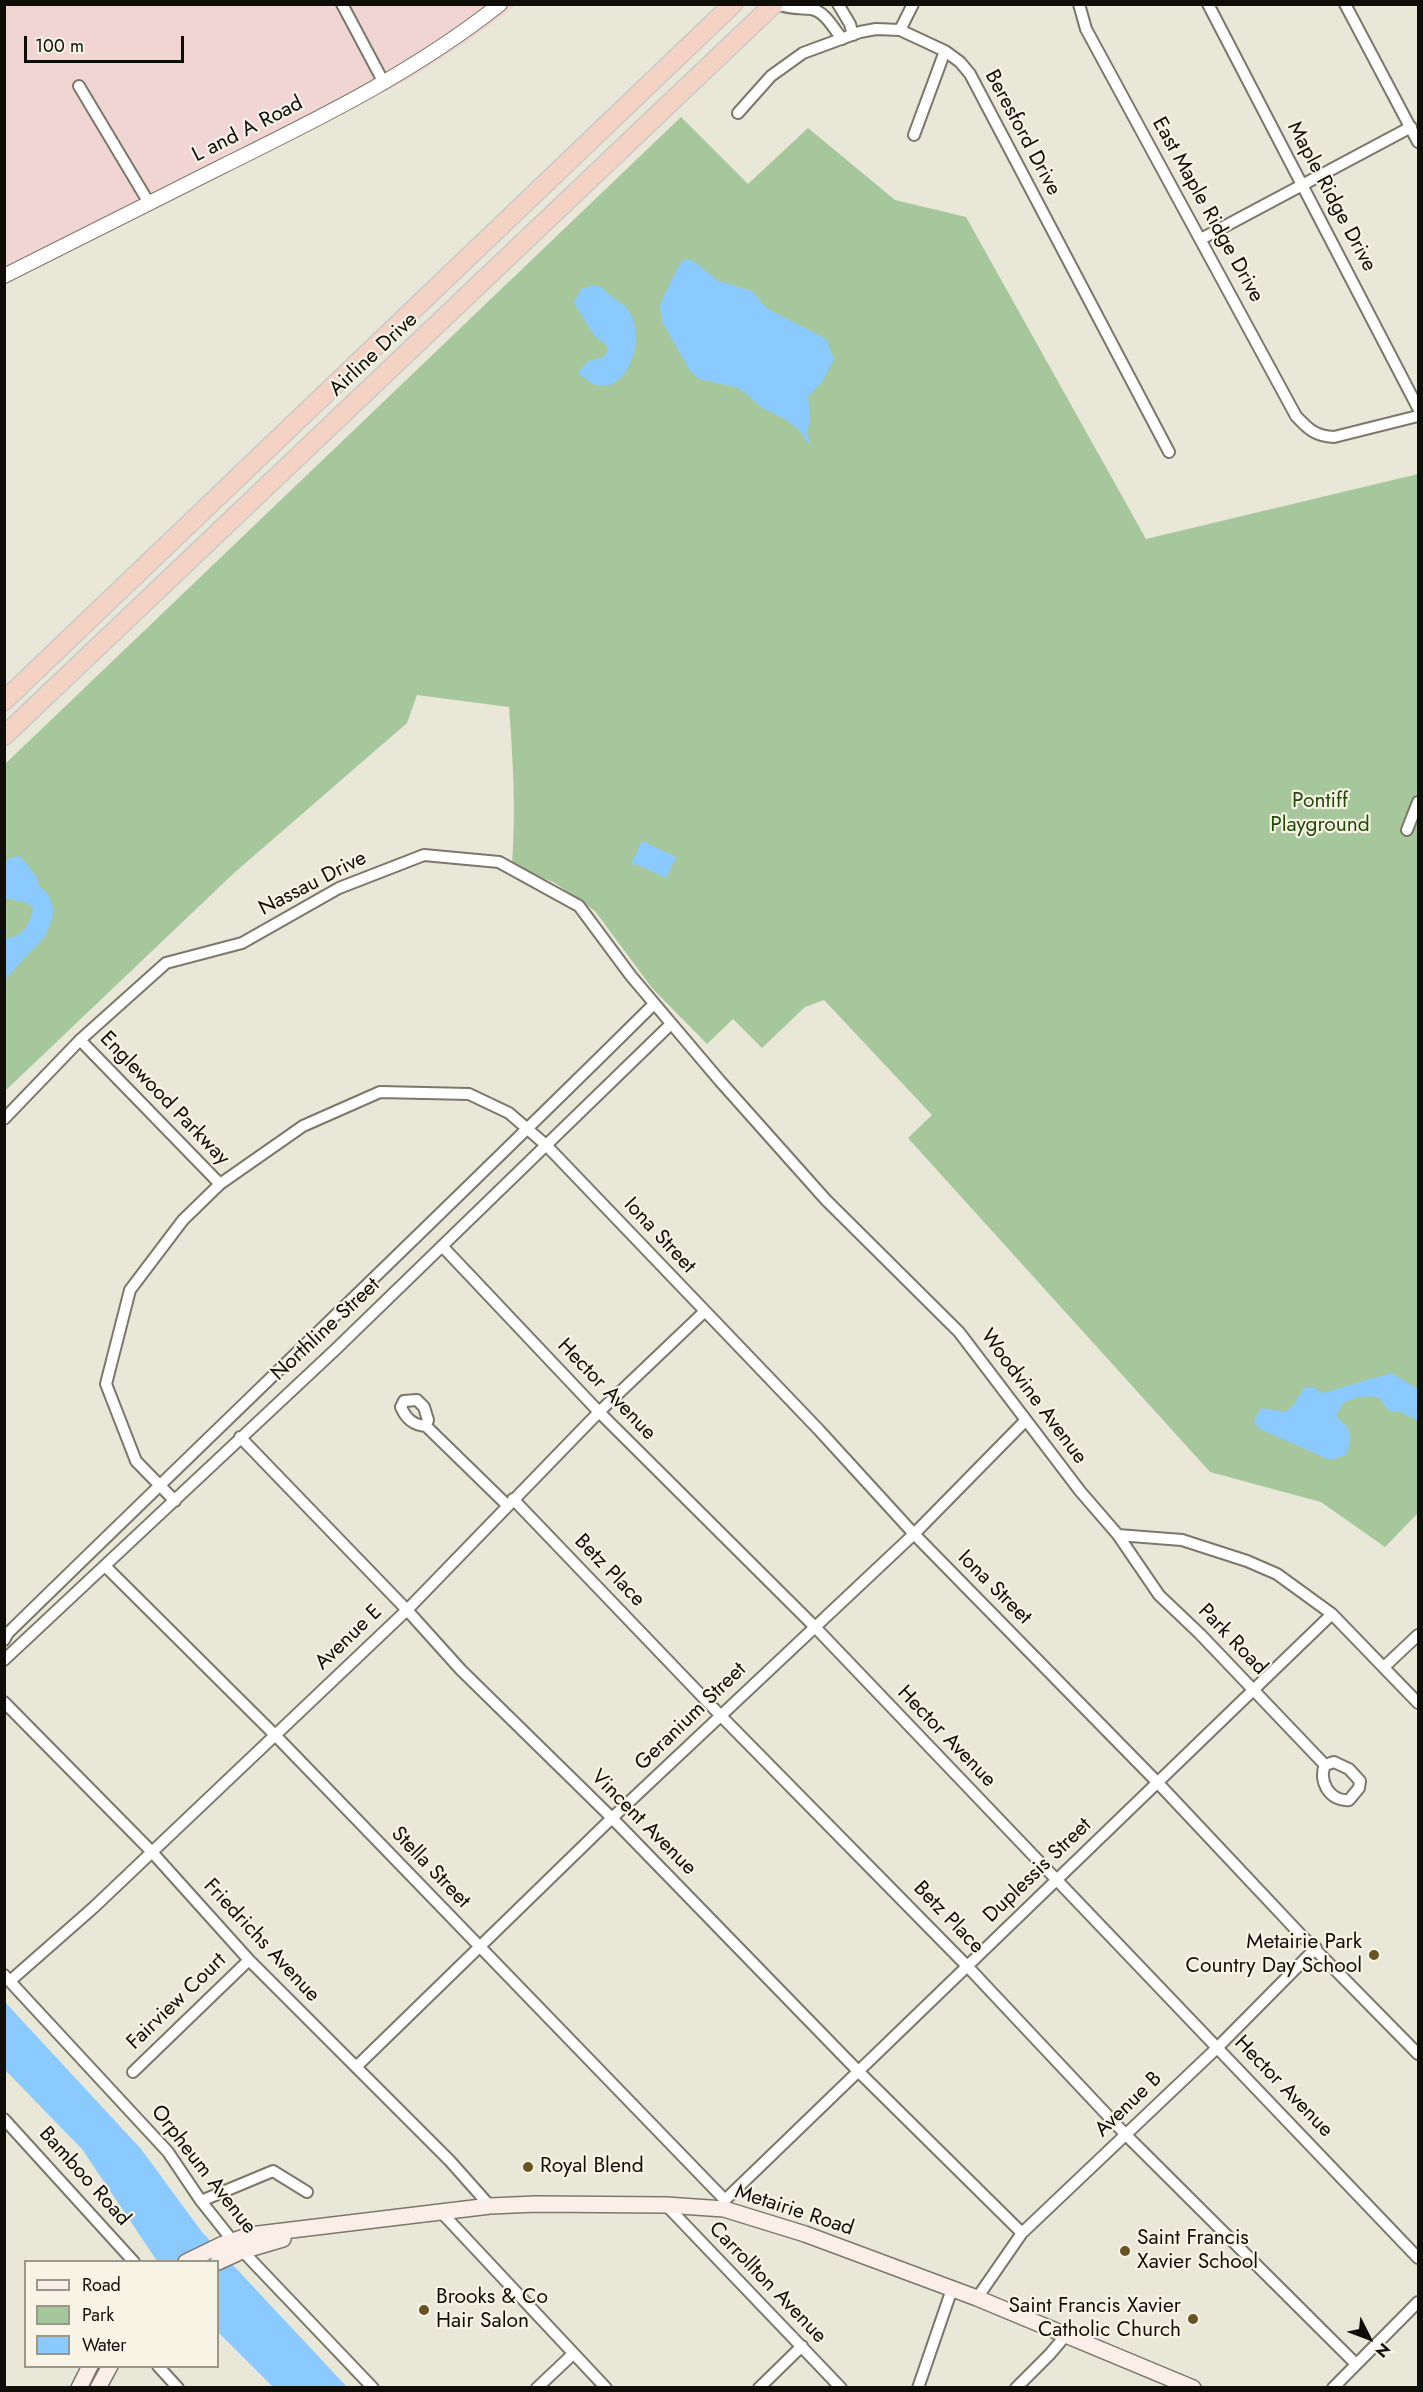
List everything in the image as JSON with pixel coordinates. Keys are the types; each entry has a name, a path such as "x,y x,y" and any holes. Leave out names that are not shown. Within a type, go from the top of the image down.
{"highway":[{"name":"Airline Drive","path":"4,701 733,4"},
{"name":"Airline Drive","path":"4,736 776,4"},
{"path":"620,112 640,133"},
{"path":"452,273 473,292"},
{"path":"93,618 110,636"}],"main road":[{"name":"Metairie Road","path":"194,2260 229,2251 250,2235 490,2206 724,2204 977,2298 1193,2388"},
{"path":"79,2388 89,2368"},
{"path":"98,2388 109,2368"}],"street":[{"path":"342,4 384,83"},
{"name":"L and A Road","path":"4,276 284,136 384,83 464,33 500,4"},
{"path":"776,4 793,9 813,9 828,20 842,39"},
{"path":"838,4 853,34"},
{"path":"900,30 913,4"},
{"name":"East Maple Ridge Drive","path":"1079,4 1079,11 1086,29 1296,416 1308,430 1321,436 1334,437 1419,416"},
{"name":"Maple Ridge Drive","path":"1208,4 1419,408"},
{"path":"1345,4 1419,142"},
{"name":"Beresford Drive","path":"738,113 771,76 803,53 853,34 876,29 900,30 945,51 960,62 970,74 1169,452"},
{"path":"914,135 945,51"},
{"path":"79,86 149,203"},
{"path":"1201,239 1410,127"},
{"path":"1407,830 1419,802"},
{"name":"Nassau Drive","path":"4,1119 80,1040 166,963 242,943 339,888 424,855 499,862 579,906 671,1024"},
{"name":"Northline Street","path":"6,1633 528,1129 654,1004"},
{"name":"Northline Street","path":"4,1660 21,1647 240,1437 336,1349 671,1024"},
{"name":"Woodvine Avenue","path":"671,1024 826,1200 958,1332 1080,1491 1118,1535"},
{"name":"Englewood Parkway","path":"80,1040 220,1184"},
{"name":"Iona Street","path":"175,1501 136,1461 106,1384 130,1290 183,1220 220,1184 303,1126 380,1092 469,1094 509,1113 546,1145 819,1430 914,1534 1419,2054"},
{"name":"Hector Avenue","path":"442,1246 599,1412 814,1626 1419,2258"},
{"name":"Avenue E","path":"7,1978 93,1908 275,1736 407,1610 599,1412 705,1312"},
{"name":"Geranium Street","path":"356,2067 612,1818 914,1534 1026,1420"},
{"name":"Betz Place","path":"426,1426 510,1502 968,1967 1126,2134 1356,2364"},
{"name":"Vincent Avenue","path":"240,1437 407,1610 461,1670 612,1818 858,2071 1022,2233"},
{"path":"1118,1535 1182,1540 1277,1574 1332,1614 1419,1703"},
{"name":"Park Road","path":"1118,1535 1159,1595 1325,1765"},
{"name":"Stella Street","path":"105,1566 275,1736 480,1947 724,2204"},
{"name":"Duplessis Street","path":"724,2204 858,2071 1332,1614"},
{"path":"6,1633 21,1647"},
{"path":"1384,1667 1419,1635"},
{"name":"Friedrichs Avenue","path":"4,1702 151,1851 249,1960 450,2161 490,2206"},
{"name":"Avenue B","path":"977,2298 1022,2233 1218,2047 1316,1948"},
{"name":"Fairview Court","path":"133,2072 249,1960"},
{"name":"Orpheum Avenue","path":"7,1978 168,2152 201,2201 229,2251 373,2388"},
{"name":"Bamboo Road","path":"4,2119 132,2260"},
{"path":"201,2201 273,2171 307,2192"},
{"name":"Carrollton Avenue","path":"666,2205 841,2388"},
{"path":"442,2213 606,2388"},
{"path":"918,2388 952,2289"},
{"path":"1333,2388 1419,2302"},
{"path":"1016,2388 1066,2335"},
{"path":"759,2388 802,2346"},
{"path":"537,2388 573,2354"},
{"path":"159,2368 178,2388"}],"shaded area":[{"path":"4,5 516,5 474,37 411,78 5,284"}],"green space":[{"name":"Pontiff Playground","path":"681,117 748,184 808,128 895,200 966,217 1146,539 1418,474 1418,1513 1385,1547 1321,1502 1210,1472 908,1138 932,1115 824,1000 805,1007 762,1048 733,1019 707,1044 652,988 595,911 555,883 512,865 514,786 509,707 417,695 407,723 234,873 5,1091 5,764"}],"water":[{"path":"687,259 696,263 718,281 752,291 766,308 826,339 834,359 823,380 808,397 810,420 807,432 811,447 799,430 783,418 762,408 744,392 735,387 699,379 690,371 661,320 659,306 680,263"},
{"path":"596,285 622,304 632,316 636,332 629,366 620,378 608,385 594,384 578,372 588,361 604,357 608,350 593,333 574,301 582,288"},
{"path":"642,841 676,857 666,878 636,864 631,864"},
{"path":"20,856 36,876 39,886 48,894 53,908 52,919 45,936 5,979 5,939 21,933 30,920 33,908 27,903 5,898 5,863 9,858"},
{"path":"1391,1373 1418,1389 1418,1421 1401,1412 1389,1411 1378,1397 1351,1399 1342,1405 1337,1415 1348,1428 1350,1436 1349,1447 1345,1455 1330,1460 1256,1426 1254,1420 1261,1408 1286,1412 1304,1388 1313,1387 1323,1393"},
{"path":"4,2001 141,2149 202,2232 347,2387 273,2387 219,2333 219,2260 156,2260 82,2149 5,2070"}],"place":[{"name":"Metairie Park Country Day School","path":"1374,1955"},
{"name":"Royal Blend","path":"528,2167"},
{"name":"Saint Francis Xavier School","path":"1125,2251"},
{"name":"Brooks & Co Hair Salon","path":"424,2310"},
{"name":"Saint Francis Xavier Catholic Church","path":"1193,2319"}]}
